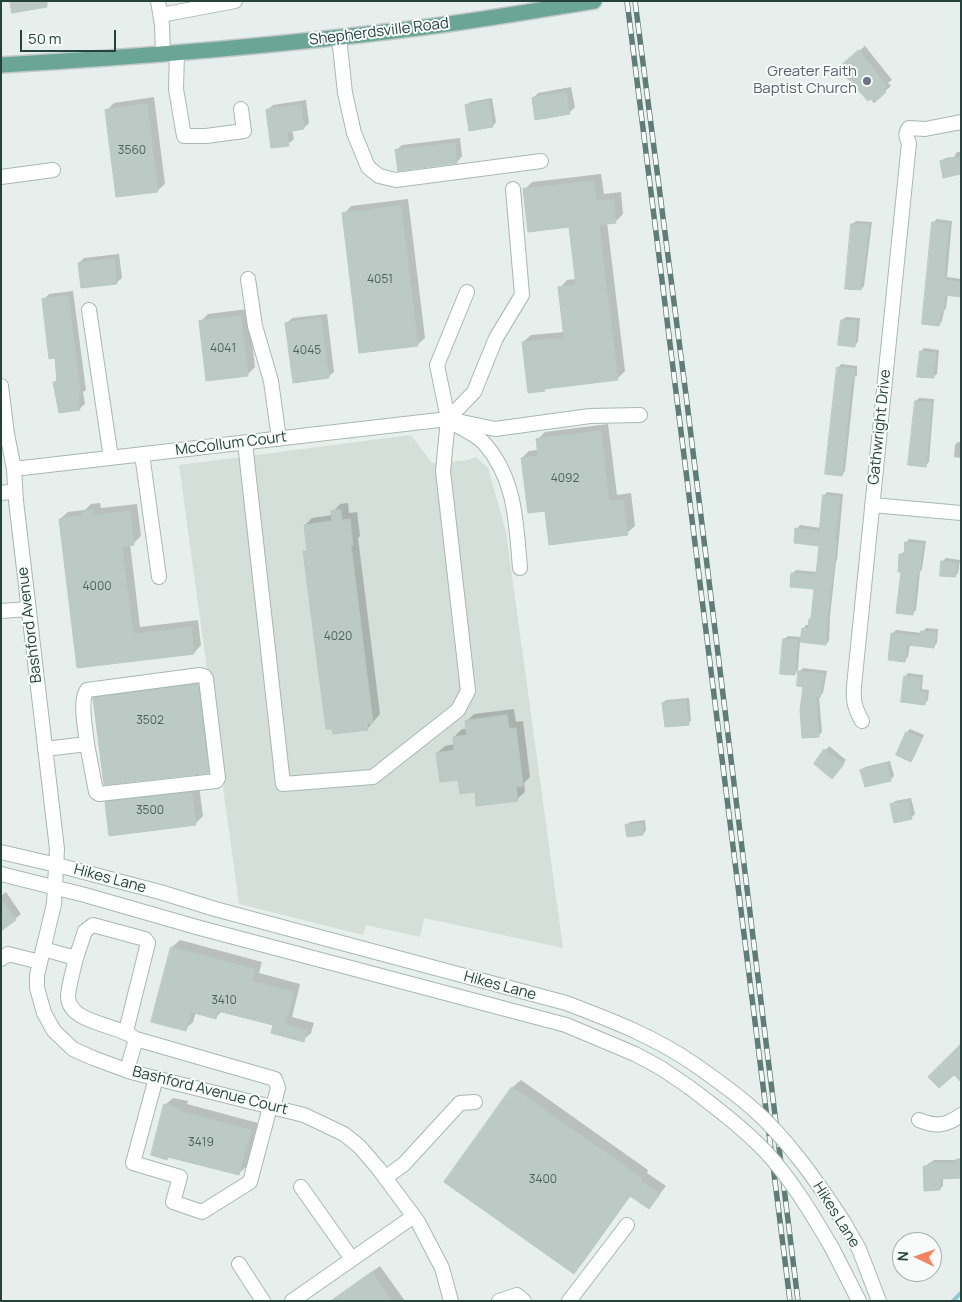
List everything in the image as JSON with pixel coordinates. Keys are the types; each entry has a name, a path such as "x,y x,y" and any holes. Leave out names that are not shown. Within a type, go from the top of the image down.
{"main road":[{"name":"Shepherdsville Road","path":"1,65 170,54 338,37 487,19 590,2"}],"street":[{"path":"158,1 170,54 184,136 206,136 244,130 241,109"},
{"path":"161,16 235,1"},
{"path":"338,37 345,93 354,133 368,167 379,176 396,180 541,161"},
{"name":"Gathwright Drive","path":"862,721 854,708 853,698 908,153 907,131 909,128 924,128 961,122"},
{"path":"1,177 53,170"},
{"path":"448,420 474,392 496,338 522,295 513,189"},
{"path":"248,279 255,326 271,381 279,439"},
{"path":"245,443 283,784 373,777 458,710 468,691 442,471 448,420 437,365 467,292"},
{"path":"89,310 111,458"},
{"name":"Bashford Avenue","path":"1,386 14,469 8,492 28,609 56,849 56,865"},
{"name":"McCollum Court","path":"14,469 448,420 496,429 590,416 640,416"},
{"path":"448,420 484,442 503,472 513,500 520,568"},
{"path":"142,454 159,577"},
{"path":"872,505 961,513"},
{"path":"1,611 28,609"},
{"path":"200,675 206,679 218,778 216,781 99,794 96,792 87,744 84,694 87,690 200,675"},
{"path":"45,749 87,744"},
{"name":"Hikes Lane","path":"1,852 56,865 566,1003 607,1018 672,1049 753,1108 786,1143 843,1221 859,1249 879,1301"},
{"name":"Bashford Avenue Court","path":"56,865 54,904 37,975 44,1013 54,1031 73,1049 126,1070 304,1115 344,1134 358,1146 414,1216 442,1268 451,1301"},
{"name":"Hikes Lane","path":"1,874 566,1026 635,1054 689,1087 764,1151 800,1196 832,1248 859,1301"},
{"path":"126,1070 131,1035 148,943 145,939 93,926 85,931 76,958 68,999 73,1010 80,1017 131,1035 275,1079 278,1088 250,1182 202,1212 173,1202 180,1177 133,1163 156,1078"},
{"path":"1,959 8,954 76,958"},
{"path":"385,1178 404,1164 460,1103 475,1102"},
{"path":"919,1120 930,1125 947,1124 961,1115"},
{"path":"301,1187 352,1259"},
{"path":"292,1301 414,1216"},
{"path":"569,1301 627,1225"},
{"path":"239,1264 263,1301"},
{"path":"499,1301 517,1295 524,1301"}],"shaded area":[{"path":"411,435 432,463 468,460 476,457 488,468 506,532 563,948 424,918 420,937 366,925 363,935 239,904 179,465"}],"building":[{"path":"10,1 47,1 47,7 12,13"},
{"name":"Greater Faith Baptist Church","path":"859,50 887,86 884,89 886,92 874,103 871,99 868,101 838,68"},
{"path":"566,92 570,114 535,120 532,98"},
{"path":"489,101 493,127 469,131 465,105"},
{"path":"147,104 158,192 116,197 105,110"},
{"path":"301,105 304,129 287,132 289,146 271,148 266,110"},
{"path":"455,143 457,163 398,171 395,150"},
{"path":"961,157 961,174 943,178 940,161"},
{"path":"594,181 596,201 614,199 616,223 599,225 618,380 544,389 545,391 528,393 522,342 564,338 558,287 576,285 569,227 528,232 523,189"},
{"path":"401,206 418,346 359,353 342,213"},
{"path":"932,222 949,224 944,280 961,282 961,297 945,295 939,326 922,324"},
{"path":"851,224 869,225 861,290 845,289"},
{"path":"114,259 117,284 81,288 78,263"},
{"path":"68,296 81,397 78,397 80,410 59,413 53,382 57,382 55,358 49,359 42,299"},
{"path":"241,316 248,376 206,381 199,321"},
{"path":"321,318 329,378 293,383 285,323"},
{"path":"841,320 857,321 855,347 838,345"},
{"path":"920,351 936,353 934,378 917,377"},
{"path":"837,367 855,369 854,380 852,380 842,476 825,474"},
{"path":"915,401 932,402 926,467 908,465"},
{"path":"601,431 609,501 623,500 628,535 549,545 545,511 528,513 521,458 538,456 536,439"},
{"path":"823,495 840,497 826,645 800,642 802,628 808,629 809,619 811,619 814,589 790,587 791,573 816,575 819,546 794,543 795,528 819,531"},
{"path":"93,510 94,515 130,511 134,545 122,547 133,634 191,627 194,654 77,668 59,519 82,516 82,511"},
{"path":"341,510 342,520 350,519 353,545 351,545 373,723 367,724 368,730 333,734 332,729 326,729 303,551 307,551 304,525 332,521 331,511"},
{"path":"905,542 923,544 919,574 917,574 913,615 896,613 901,572 898,572 899,554 904,554"},
{"path":"941,561 957,563 955,577 940,576"},
{"path":"921,631 936,632 934,648 907,645 905,662 888,660 891,633 921,636"},
{"path":"783,639 798,640 795,675 780,674"},
{"path":"798,671 824,674 820,698 816,697 819,737 802,738 800,710 803,687 797,686"},
{"path":"904,676 921,678 919,692 926,693 925,705 901,702"},
{"path":"198,684 209,773 104,785 93,698"},
{"path":"686,700 689,725 665,727 662,703"},
{"path":"507,715 509,729 516,728 523,786 516,787 518,801 476,806 475,792 460,794 458,780 440,782 436,753 454,750 453,737 467,735 465,721"},
{"path":"906,732 922,738 911,762 896,755"},
{"path":"824,749 844,764 832,779 814,764"},
{"path":"887,763 891,781 865,787 860,770"},
{"path":"192,792 196,825 109,836 105,802"},
{"path":"908,801 912,819 894,823 890,804"},
{"path":"642,823 643,835 627,837 625,825"},
{"path":"1,899 16,920 1,931"},
{"path":"171,947 255,969 252,981 294,992 285,1024 307,1030 304,1042 271,1033 273,1025 218,1011 216,1019 191,1012 186,1031 151,1022"},
{"path":"961,1044 961,1082 954,1075 939,1088 928,1077"},
{"path":"512,1087 642,1178 640,1181 660,1194 649,1209 630,1196 574,1274 444,1182"},
{"path":"164,1104 181,1109 180,1111 251,1130 239,1175 168,1157 167,1160 151,1155"},
{"path":"961,1159 961,1178 940,1179 940,1190 924,1191 923,1166 929,1166 929,1163 950,1163"},
{"path":"372,1272 392,1301 331,1301"}],"waterway":[{"path":"953,1301 961,1293"}],"railway":[{"path":"627,1 790,1301"},
{"path":"635,1 686,395 798,1301"}],"place":[{"name":"Greater Faith Baptist Church","path":"867,81"}]}
